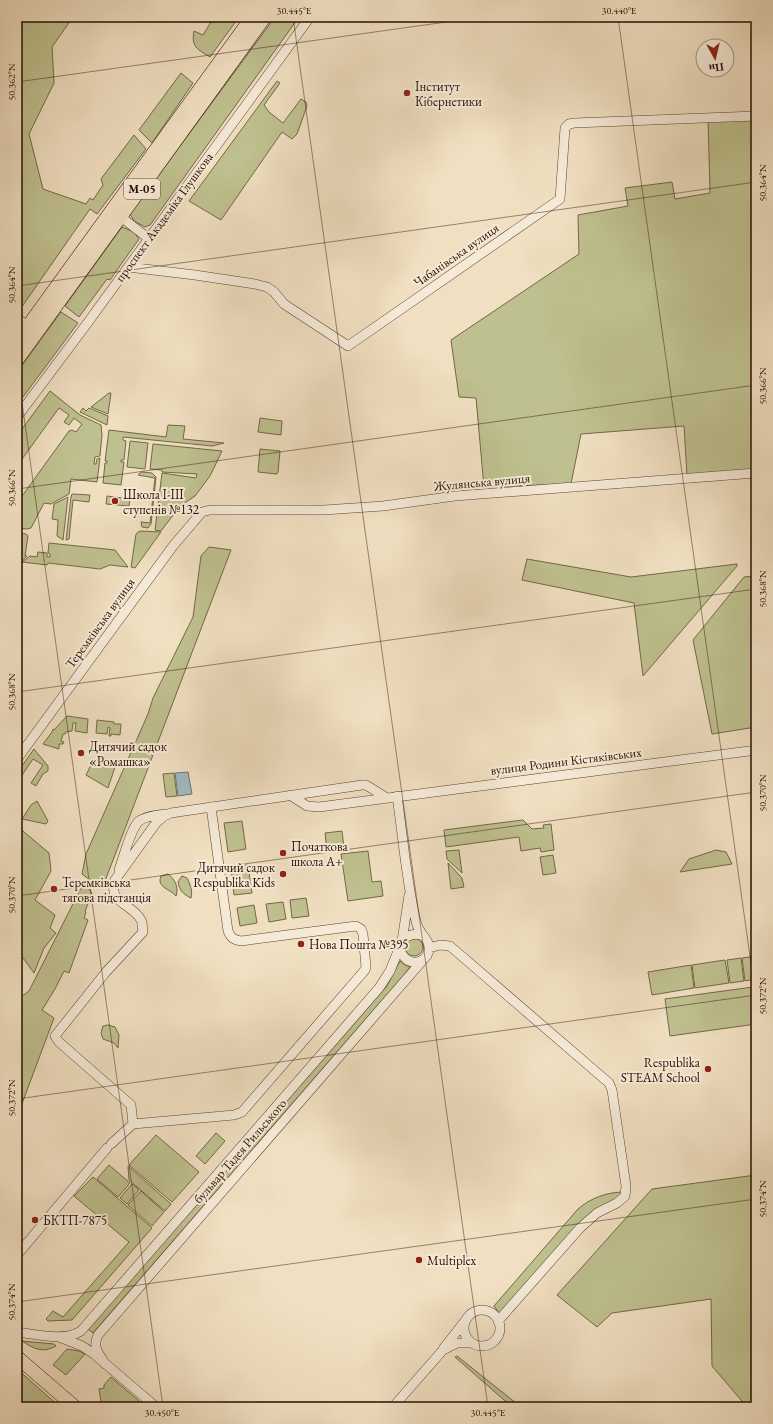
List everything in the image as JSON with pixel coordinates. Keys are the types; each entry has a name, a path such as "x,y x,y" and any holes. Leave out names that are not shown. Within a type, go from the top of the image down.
{"highway":[{"name":"М-05","path":"17,341 22,322 252,17"},
{"name":"М-05","path":"17,360 265,17"},
{"path":"17,1357 75,1407"}],"street":[{"name":"проспект Академіка Глушкова","path":"17,417 83,330 148,238 310,17"},
{"name":"Чабанівська вулиця","path":"128,267 233,280 267,287 274,292 284,304 348,346 560,199 566,128 569,124 756,116"},
{"path":"121,217 148,238"},
{"name":"Жулянська вулиця","path":"210,510 324,510 383,506 455,496 756,473"},
{"name":"Теремківська вулиця","path":"17,759 173,546 202,512 210,510"},
{"name":"вулиця Родини Кістяківських","path":"311,807 749,751"},
{"path":"132,1124 131,1105 59,1042 55,1036 106,972 143,932 140,919 117,898 113,890 132,831 138,822 146,818 171,813 333,788 362,785 367,786 387,798"},
{"path":"367,786 371,792 368,800"},
{"path":"333,788 330,793 331,799 336,804"},
{"path":"290,795 302,804 311,807 317,803 317,799 316,795 309,792"},
{"name":"бульвар Тадея Рильського","path":"397,796 415,918 418,929 423,936"},
{"path":"17,1255 109,1146 132,1124 234,1115 244,1110 366,968 363,934 361,929 356,926 241,941 235,940 230,936 228,931 211,807"},
{"path":"116,880 156,823 164,816 171,813"},
{"name":"бульвар Тадея Рильського","path":"57,1336 74,1335 85,1327 379,988 390,971 401,943 410,888"},
{"path":"413,933 423,936 428,943 429,948 423,960 414,962 407,960 402,955 401,943 413,933"},
{"path":"429,948 440,945 450,946 609,1083 612,1090 626,1186 625,1196 617,1203 597,1213 580,1228 498,1321"},
{"name":"бульвар Тадея Рильського","path":"105,1364 96,1346 98,1335 423,960"},
{"path":"393,1407 471,1314 483,1310 493,1315 498,1321 499,1332 493,1341 484,1346 472,1343 457,1343 442,1350"},
{"path":"466,1319 464,1324 465,1335 472,1343"},
{"path":"17,1332 57,1336 87,1350 156,1407"}],"green space":[{"path":"17,17 73,17 52,47 54,83 29,134 43,189 86,204 90,198 93,200 103,185 101,179 134,135 146,149 97,214 90,209 21,308 17,309"},
{"path":"214,17 239,17 210,57 196,47 193,41 193,36 194,31 203,35"},
{"path":"275,17 299,17 150,225 145,227 134,221 130,214"},
{"path":"181,73 193,83 152,143 139,130"},
{"path":"277,81 280,83 264,105 269,112 283,123 301,99 306,102 307,106 297,134 292,139 282,132 221,220 189,201"},
{"path":"756,116 756,469 687,475 684,426 581,434 571,484 484,487 476,398 459,397 451,340 579,254 578,215 628,206 625,188 672,182 675,199 710,193 708,118"},
{"path":"122,227 134,232 139,239 110,280 107,279 79,317 65,306"},
{"path":"61,312 78,323 17,405 17,372"},
{"path":"50,391 80,415 101,425 102,435 100,456 95,457 94,464 96,464 97,459 100,458 97,482 71,479 69,494 51,504 44,503 31,528 17,528 17,503 69,431 72,430 76,432 82,424 74,418 69,425 64,422 69,415 59,408 17,466 17,436"},
{"path":"111,393 108,414 91,407"},
{"path":"83,408 86,411 89,408 108,416 107,425 80,412"},
{"path":"260,418 282,421 281,435 258,432"},
{"path":"168,425 185,426 183,439 224,443 212,446 123,437 123,440 126,441 124,460 121,460 121,462 124,462 121,485 103,483 105,463 107,463 107,461 105,461 109,430 166,437"},
{"path":"130,441 148,443 145,469 127,467"},
{"path":"153,444 222,451 210,476 195,496 180,506 161,531 155,530 162,473 196,478 197,474 162,472 162,470 150,469"},
{"path":"260,449 280,451 277,474 258,472"},
{"path":"142,472 152,473 156,477 151,524 148,528 142,527 141,522 150,523 155,478 138,475"},
{"path":"72,494 90,495 89,502 73,500 69,539 66,540 71,497"},
{"path":"107,496 130,499 129,506 106,504"},
{"path":"68,497 63,540 57,536 58,520 52,519 54,504"},
{"path":"141,531 161,532 135,568 131,567 136,534"},
{"path":"17,533 26,534 28,536 25,556 27,556 17,565"},
{"path":"49,543 115,550 128,567 110,565 100,569 48,563 47,565 22,562 30,556 37,557 38,552 47,553 47,557 50,557 50,554 48,553"},
{"path":"209,547 231,550 102,889 82,874 86,854 148,714 153,698 193,617 201,556"},
{"path":"527,559 631,577 737,564 737,566 643,676 634,603 522,580"},
{"path":"756,576 756,727 712,734 693,640 744,577"},
{"path":"67,716 88,719 87,733 75,731 76,723 73,723 72,731 63,734 61,741 64,742 63,744 59,744 59,749 43,744 53,729 54,730"},
{"path":"97,720 121,724 120,735 111,734 111,736 109,736 110,728 108,727 107,734 96,733"},
{"path":"34,749 48,766 48,771 43,774 36,786 31,783 43,765 33,759 17,781 17,773"},
{"path":"92,763 115,767 108,788 86,775"},
{"path":"174,773 177,796 166,797 163,774"},
{"path":"37,801 48,821 46,824 22,819 31,805"},
{"path":"523,820 532,829 544,828 543,825 551,824 554,850 541,852 540,848 521,851 519,837 446,847 444,830"},
{"path":"242,821 246,849 228,852 224,823"},
{"path":"17,826 49,853 51,871 35,900 55,915 50,928 56,933 44,948 34,973 23,958 17,953"},
{"path":"342,831 344,848 327,851 325,833"},
{"path":"459,850 462,873 447,859 446,851"},
{"path":"716,850 726,852 732,864 680,872 689,859"},
{"path":"368,851 372,882 381,881 383,896 348,901 341,854"},
{"path":"553,855 556,873 543,875 540,857"},
{"path":"448,863 462,878 464,887 451,889"},
{"path":"248,865 252,893 234,895 231,867"},
{"path":"168,874 173,878 176,884 176,896 162,886 160,880 161,876"},
{"path":"182,876 187,878 192,895 191,898 184,894 179,887 178,882"},
{"path":"85,880 95,900 90,899 85,911 84,918 88,920 69,973 64,971 42,1010 54,1018 17,1117 17,1000 29,991"},
{"path":"306,898 309,916 292,918 290,900"},
{"path":"283,902 286,919 269,922 266,904"},
{"path":"254,905 257,923 240,926 237,908"},
{"path":"410,938 418,938 423,943 421,954 418,956 410,956 405,951 405,943"},
{"path":"756,956 756,979 745,981 742,958"},
{"path":"741,958 744,981 730,983 727,960"},
{"path":"725,960 729,983 695,988 692,965"},
{"path":"400,961 410,967 403,976 93,1333 88,1329 387,986"},
{"path":"691,965 694,988 652,995 648,972"},
{"path":"753,987 756,1024 670,1036 665,999"},
{"path":"108,1025 115,1027 119,1035 118,1048 114,1043 103,1039 101,1033 103,1026"},
{"path":"216,1133 225,1141 205,1164 196,1156"},
{"path":"156,1135 199,1172 172,1202 129,1165"},
{"path":"109,1165 130,1183 118,1197 97,1179"},
{"path":"128,1166 171,1204 165,1211 129,1180"},
{"path":"756,1175 756,1407 747,1407 712,1366 711,1299 612,1313 597,1327 557,1295 652,1189"},
{"path":"93,1177 152,1228 72,1320 48,1321 46,1319 53,1311 63,1317 129,1242 74,1196"},
{"path":"132,1184 139,1190 127,1204 120,1198"},
{"path":"141,1191 164,1212 152,1226 128,1205"},
{"path":"621,1192 620,1198 589,1215 499,1313 494,1306 578,1209 598,1197"},
{"path":"22,1341 54,1344 56,1346 42,1350 34,1348"},
{"path":"67,1349 79,1351 85,1354 66,1375 53,1365"},
{"path":"457,1356 521,1407 512,1407 455,1357"},
{"path":"17,1369 60,1407 26,1407 17,1399"},
{"path":"111,1377 146,1407 102,1407 99,1389 104,1388 104,1385"}],"water":[{"path":"188,772 192,794 178,796 175,773"}],"place":[{"name":"Інститут Кібернетики","path":"407,93"},
{"name":"Школа І-ІІІ ступенів №132","path":"115,501"},
{"name":"Дитячий садок «Ромашка»","path":"81,753"},
{"name":"Початкова школа А+","path":"283,853"},
{"name":"Дитячий садок Respublika Kids","path":"283,874"},
{"name":"Теремківська тягова підстанція","path":"54,889"},
{"name":"Нова Пошта №395","path":"301,944"},
{"name":"Respublika STEAM School","path":"708,1069"},
{"name":"БКТП-7875","path":"35,1220"},
{"name":"Multiplex","path":"419,1260"}]}
